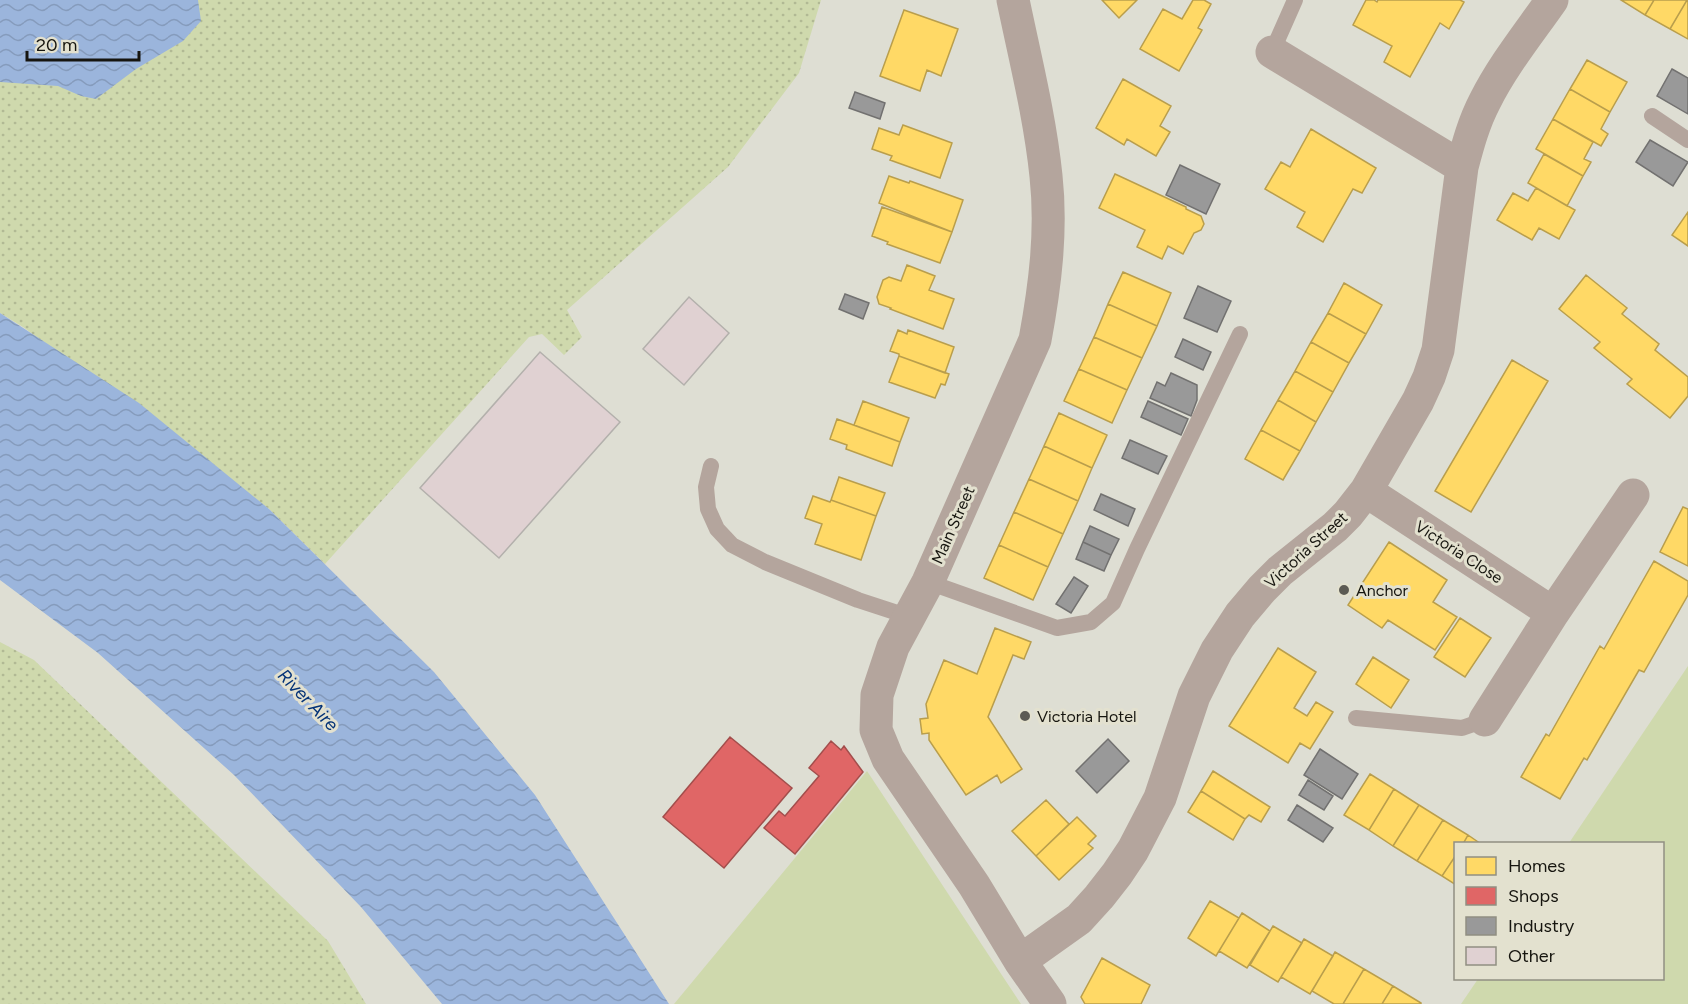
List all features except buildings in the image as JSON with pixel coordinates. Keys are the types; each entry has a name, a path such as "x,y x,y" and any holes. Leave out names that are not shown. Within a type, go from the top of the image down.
{"street":[{"name":"Main Street","path":"1013,0 1046,176 1047,259 1035,340 928,582 893,647 877,695 876,730 888,759 974,885 1020,961 1050,1004"},
{"name":"Victoria Street","path":"1020,961 1079,919 1099,897 1133,850 1160,798 1194,696 1217,650 1235,622 1262,589 1348,514 1366,490 1418,401 1430,377 1438,350 1462,166 1468,144 1485,100 1497,79 1552,0"},
{"path":"1272,52 1462,166"},
{"name":"Victoria Close","path":"1366,490 1552,613"},
{"path":"1485,720 1552,613 1633,495"}],"lane":[{"path":"1272,52 1295,0"},
{"path":"1653,116 1688,140"},
{"path":"928,582 1058,628 1091,622 1113,603 1240,334"},
{"path":"711,466 706,487 708,509 717,529 732,545 765,562 858,600 910,617"},
{"path":"1356,718 1462,728 1485,720"}],"green space":[{"path":"0,0 821,0 799,73 728,167 567,310 582,337 564,355 542,334 529,337 325,564 269,509 23,327 0,313"},
{"path":"0,642 34,660 328,941 366,1004 0,1004"},
{"path":"1688,666 1688,1004 1461,1004 1477,980 1664,980 1664,842 1570,842"},
{"path":"867,771 1021,1004 674,1004"}],"water":[{"path":"0,0 198,0 201,21 183,41 136,69 96,99 81,96 58,86 0,82"},
{"name":"River Aire","path":"0,313 139,403 269,509 434,672 535,795 669,1004 442,1004 361,907 234,775 98,653 0,580"}],"place":[{"name":"Anchor","path":"1344,590"},
{"name":"Victoria Hotel","path":"1025,716"}]}
